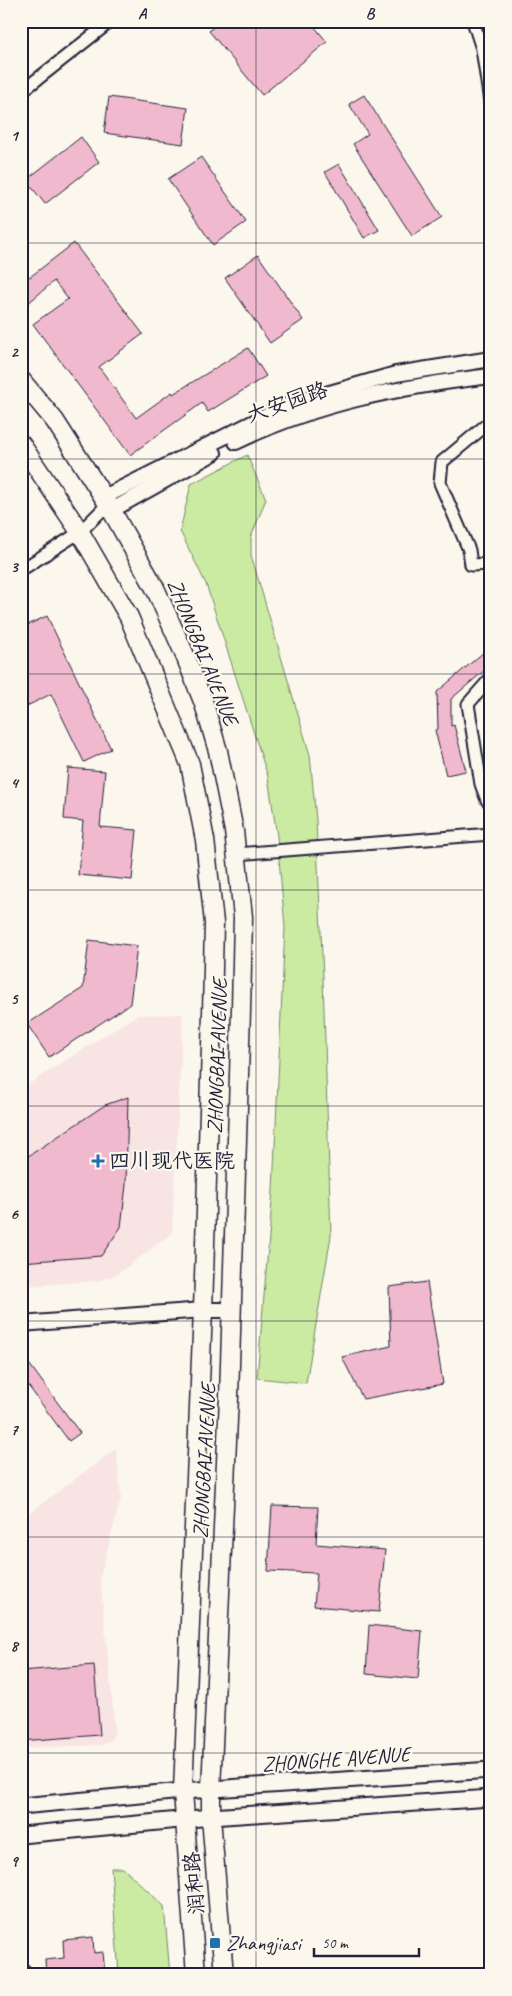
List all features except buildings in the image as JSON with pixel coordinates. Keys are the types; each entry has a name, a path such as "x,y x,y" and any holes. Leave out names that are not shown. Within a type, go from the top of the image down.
{"main road":[{"name":"ZHONGBAI AVENUE","path":"21,380 55,422 108,504 154,588 184,653 204,704 218,752 234,831 243,917 232,1310 211,1817"},
{"name":"ZHONGBAI AVENUE","path":"21,444 80,532 129,617 190,764 205,840 214,923 203,1310 183,1791 185,1820"},
{"name":"ZHONGHE AVENUE","path":"21,1806 183,1791 491,1770"},
{"path":"21,1835 211,1817 491,1798"},
{"name":"润和路","path":"211,1817 224,1975"},
{"name":"润和路","path":"185,1820 196,1975"}],"street":[{"path":"21,92 111,21"},
{"path":"473,21 482,49 491,108"},
{"path":"21,570 80,532 108,504 288,405 396,374 491,359"},
{"name":"大安园路","path":"108,504 250,435 308,413 357,399 445,381 491,376"},
{"path":"491,421 442,462 440,483 468,550 471,565 491,564"},
{"path":"491,678 468,704 481,784 487,800 491,799"},
{"path":"236,854 491,834"},
{"path":"21,1324 203,1310 232,1310"}],"lane":[{"path":"21,1969 26,1968 32,1975"}],"shaded area":[{"name":"四川现代医院","path":"183,1014 172,1233 116,1275 97,1281 21,1286 21,1089 137,1015"},
{"path":"116,1449 121,1498 100,1577 115,1730 112,1739 102,1745 21,1748 21,1519"}],"green space":[{"path":"247,455 266,499 251,537 251,555 310,755 316,820 331,1236 306,1383 257,1378 273,1190 285,927 277,836 268,777 206,584 180,531 191,484"},
{"path":"111,1868 123,1868 164,1906 170,1975 119,1975"}],"place":[{"name":"四川现代医院","path":"98,1161"},
{"name":"Zhangjiasi","path":"215,1943"}]}
